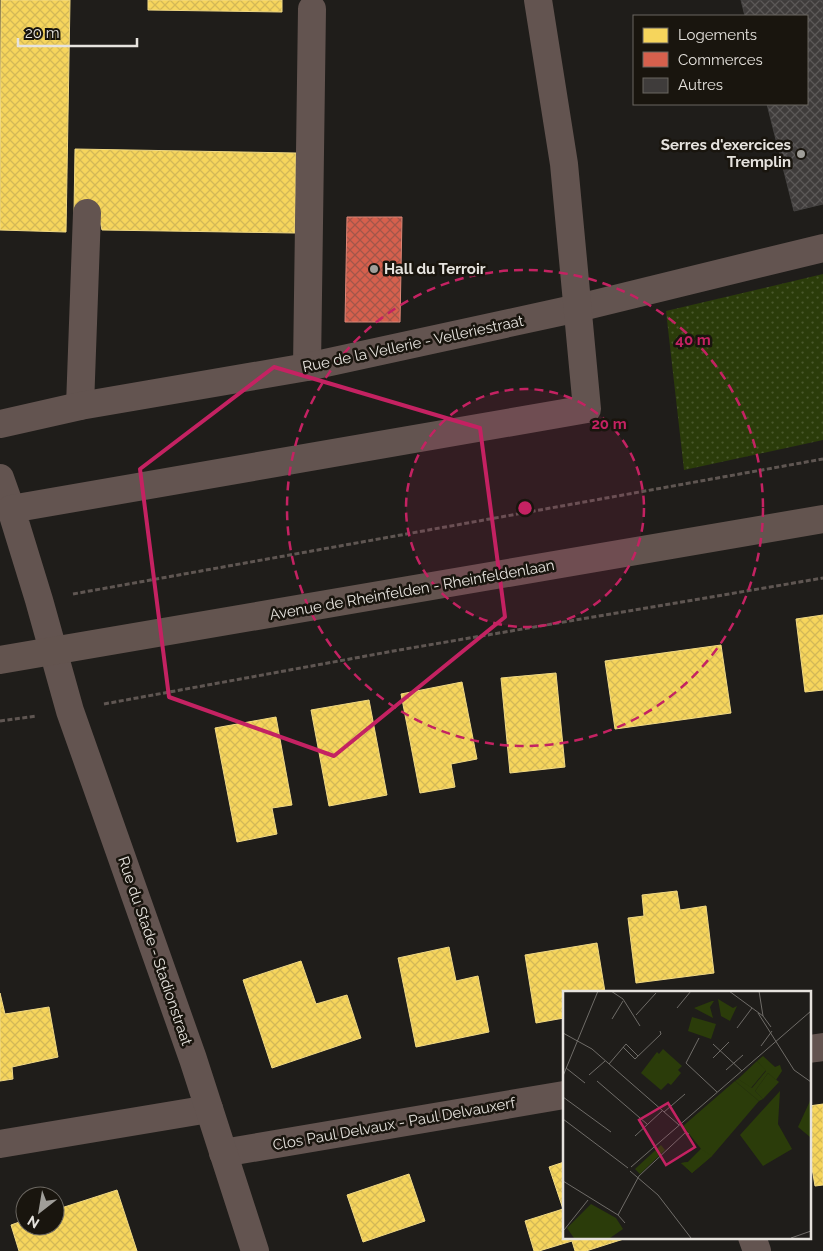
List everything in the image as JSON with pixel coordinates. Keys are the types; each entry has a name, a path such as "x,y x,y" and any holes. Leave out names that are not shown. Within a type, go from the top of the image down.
{"main road":[{"name":"Avenue de Rheinfelden - Rheinfeldenlaan","path":"0,660 823,519"}],"street":[{"path":"11,509 587,409 564,164 538,0"},
{"path":"308,367 312,9"},
{"path":"80,406 87,213"},
{"name":"Rue de la Vellerie - Velleriestraat","path":"0,424 80,406 308,367 578,308 823,248"},
{"name":"Rue du Stade - Stadionstraat","path":"0,478 39,600 70,711 209,1109 255,1251"},
{"path":"810,1049 823,1046"},
{"name":"Clos Paul Delvaux - Paul Delvauxerf","path":"223,1152 563,1095"},
{"path":"0,1144 209,1109"},
{"path":"752,1238 756,1251"}],"path":[{"path":"39,600 823,459"},
{"path":"0,721 70,711 399,650 823,578"}],"highlighted area":[{"path":"274,367 480,428 505,617 334,756 169,697 140,469"}],"green space":[{"path":"823,274 823,440 684,470 666,311"}],"building: Logements":[{"path":"1,0 70,0 66,232 0,230"},
{"path":"148,0 282,0 282,12 148,10"},
{"path":"75,149 296,153 295,233 102,230 98,213 74,213"},
{"path":"823,615 823,690 805,692 796,619"},
{"path":"721,645 731,713 615,729 605,661"},
{"path":"556,673 565,767 510,773 501,678"},
{"path":"462,682 477,759 451,764 455,787 420,793 401,694"},
{"path":"369,700 387,795 329,806 311,710"},
{"path":"276,717 292,805 272,808 277,834 237,842 215,728"},
{"path":"677,891 680,910 706,906 714,973 636,983 628,918 644,916 642,895"},
{"path":"597,943 605,991 563,991 563,1018 536,1023 525,955"},
{"path":"449,947 456,981 478,976 489,1032 416,1047 398,958"},
{"path":"301,961 316,1004 347,995 361,1038 272,1068 243,980"},
{"path":"0,993 5,1014 49,1007 58,1057 12,1067 13,1079 0,1081"},
{"path":"823,1104 823,1185 815,1186 810,1156 810,1106"},
{"path":"563,1162 563,1209 549,1167"},
{"path":"409,1174 425,1221 363,1242 347,1195"},
{"path":"117,1190 137,1251 19,1251 11,1225 15,1224 15,1236 65,1236 65,1207"},
{"path":"563,1209 563,1238 627,1238 586,1251 575,1251 572,1241 534,1251 525,1221"}],"building: Commerces":[{"name":"Hall du Terroir","path":"347,217 402,217 400,322 345,322"}],"building: Autres":[{"name":"Serres d'exercices Tremplin","path":"741,0 823,0 823,204 794,211 767,105 808,105 808,15 745,15"}],"place":[{"name":"Serres d'exercices Tremplin","path":"801,154"},
{"name":"Hall du Terroir","path":"374,269"}]}
